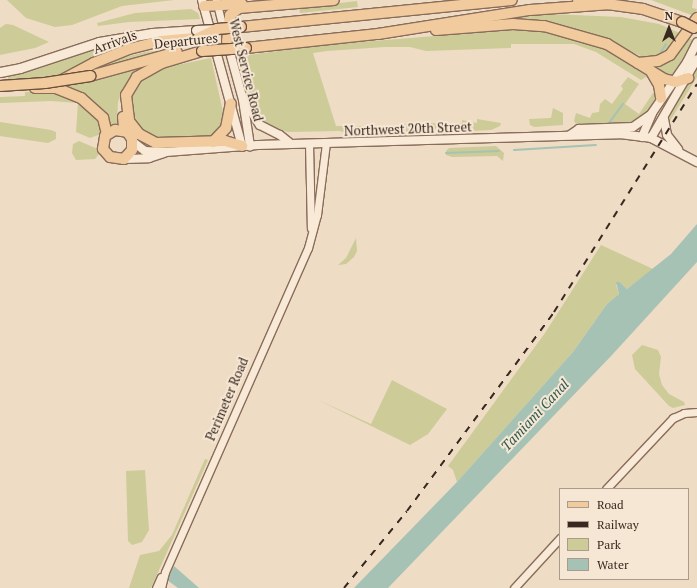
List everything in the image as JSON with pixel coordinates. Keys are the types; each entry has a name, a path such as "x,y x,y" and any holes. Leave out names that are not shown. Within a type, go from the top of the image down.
{"main road":[{"path":"203,3 252,5 334,0"},
{"name":"Arrivals","path":"107,134 105,122 100,115 91,105 75,94 56,88 25,89 61,81 94,63 129,49 217,29 512,0"},
{"path":"578,0 654,12 682,22 696,23"},
{"path":"378,34 530,10 611,4"},
{"path":"227,41 232,12 239,8 252,5"},
{"path":"638,63 658,61 670,55 696,23"},
{"path":"378,34 513,24 544,26 597,40 638,63 652,73 673,82 688,78"},
{"name":"Departures","path":"0,72 20,68 99,42 152,33 197,34"},
{"name":"Departures","path":"0,86 45,84 90,76 151,58 179,52 202,52 378,34"},
{"path":"127,132 119,129 107,134 103,144 105,152 113,159 124,159 130,154 133,142 122,119 127,91 143,73 162,63 202,52"},
{"path":"652,73 659,85 661,98"},
{"path":"213,142 226,128 231,103"},
{"path":"125,105 131,125 147,140 161,144 225,141 246,146"}],"street":[{"name":"West Service Road","path":"203,3 231,103 246,146"},
{"name":"West Service Road","path":"216,3 243,100 246,146"},
{"path":"647,138 652,113 697,42"},
{"path":"647,138 664,118 688,78 697,59"},
{"path":"243,100 260,125 280,135 291,144"},
{"path":"570,135 579,129 633,127 652,113"},
{"path":"664,118 667,135 680,151 697,162"},
{"name":"Northwest 20th Street","path":"133,142 145,151 166,152 309,143 610,134 647,138 680,151"},
{"name":"Perimeter Road","path":"309,143 312,237"},
{"name":"Perimeter Road","path":"156,588 165,572 312,237 326,143"},
{"name":"Northwest 20th Street","path":"124,159 149,158 166,152"},
{"path":"607,488 673,418 684,413 697,412"},
{"path":"514,588 559,539"},
{"name":"Perimeter Road","path":"161,588 165,572"}],"green space":[{"path":"7,0 174,0 122,6 72,25 55,27 26,18"},
{"path":"651,0 693,0 692,8 697,9 694,16"},
{"path":"357,1 358,7 300,13 299,8"},
{"path":"191,9 198,13 200,19 129,22 98,26 97,23 135,13"},
{"path":"550,14 621,17 659,24 682,34 673,47 660,56 645,58 603,38 559,25 489,21"},
{"path":"6,24 13,25 49,42 35,48 0,55 0,28"},
{"path":"510,30 539,31 576,37 597,43 654,81 657,96 646,114 635,123 576,124 574,121 576,113 590,118 592,113 599,112 600,104 605,99 612,104 623,89 621,86 628,77 639,84 625,104 639,114 655,90 653,81 646,77 641,80 596,52 574,44 511,44 511,48 426,51 410,47 385,47 327,51 313,53 336,126 367,126 367,131 359,135 339,131 288,132 264,124 250,107 239,71 240,56 323,45"},
{"path":"689,38 694,41 675,74 670,77 654,68 672,60"},
{"path":"132,41 87,60 61,76 8,80 8,77 38,69 94,48"},
{"path":"200,45 153,52 87,72 106,62 145,52"},
{"path":"211,58 223,112 221,127 210,137 157,138 142,132 134,121 131,104 134,91 141,80 162,68"},
{"path":"148,63 132,76 123,88 118,102 117,125 111,127 95,104 75,90 61,86 112,75"},
{"path":"697,65 697,77 668,124 668,116"},
{"path":"25,92 62,93 77,99 97,117 103,127 101,134 90,138 76,132 78,103 51,101 0,103 0,97 25,96"},
{"path":"553,108 563,113 563,125 534,127 530,125 529,119 551,118"},
{"path":"477,119 501,123 500,126 491,130 448,132 443,125 462,123 462,120 477,123"},
{"path":"0,122 51,130 56,132 56,139 48,143 0,136"},
{"path":"435,123 437,128 432,132 403,133 398,129 403,124"},
{"path":"79,141 100,150 95,159 76,160 72,153 73,144"},
{"path":"496,146 504,153 503,161 497,156 452,157 446,155 446,151 449,148"},
{"path":"356,238 357,251 354,257 346,264 338,265 346,258"},
{"path":"601,245 653,269 627,289 620,282 616,285 619,294 607,304 573,352 457,482 453,470 448,466 545,333"},
{"path":"642,345 658,350 661,357 659,374 662,385 669,394 684,402 685,405 673,408 669,406 635,369 632,355"},
{"path":"392,380 447,409 428,434 410,445 318,400 371,424"},
{"path":"205,459 208,460 151,588 129,588 140,555 159,551 172,535"},
{"path":"145,470 149,530 142,542 132,545 128,541 126,471"}],"water":[{"name":"Tamiami Canal","path":"697,224 697,262 612,355 388,588 354,588 457,482 573,352 607,304 619,294 616,282 620,282 627,289 671,254"},
{"path":"174,566 199,588 178,588 167,580"}],"waterway":[{"path":"661,52 666,44"},
{"path":"609,123 623,104"},
{"path":"514,150 596,145"},
{"path":"446,153 499,151"}],"railway":[{"path":"344,588 407,511 554,312 697,84"}]}
